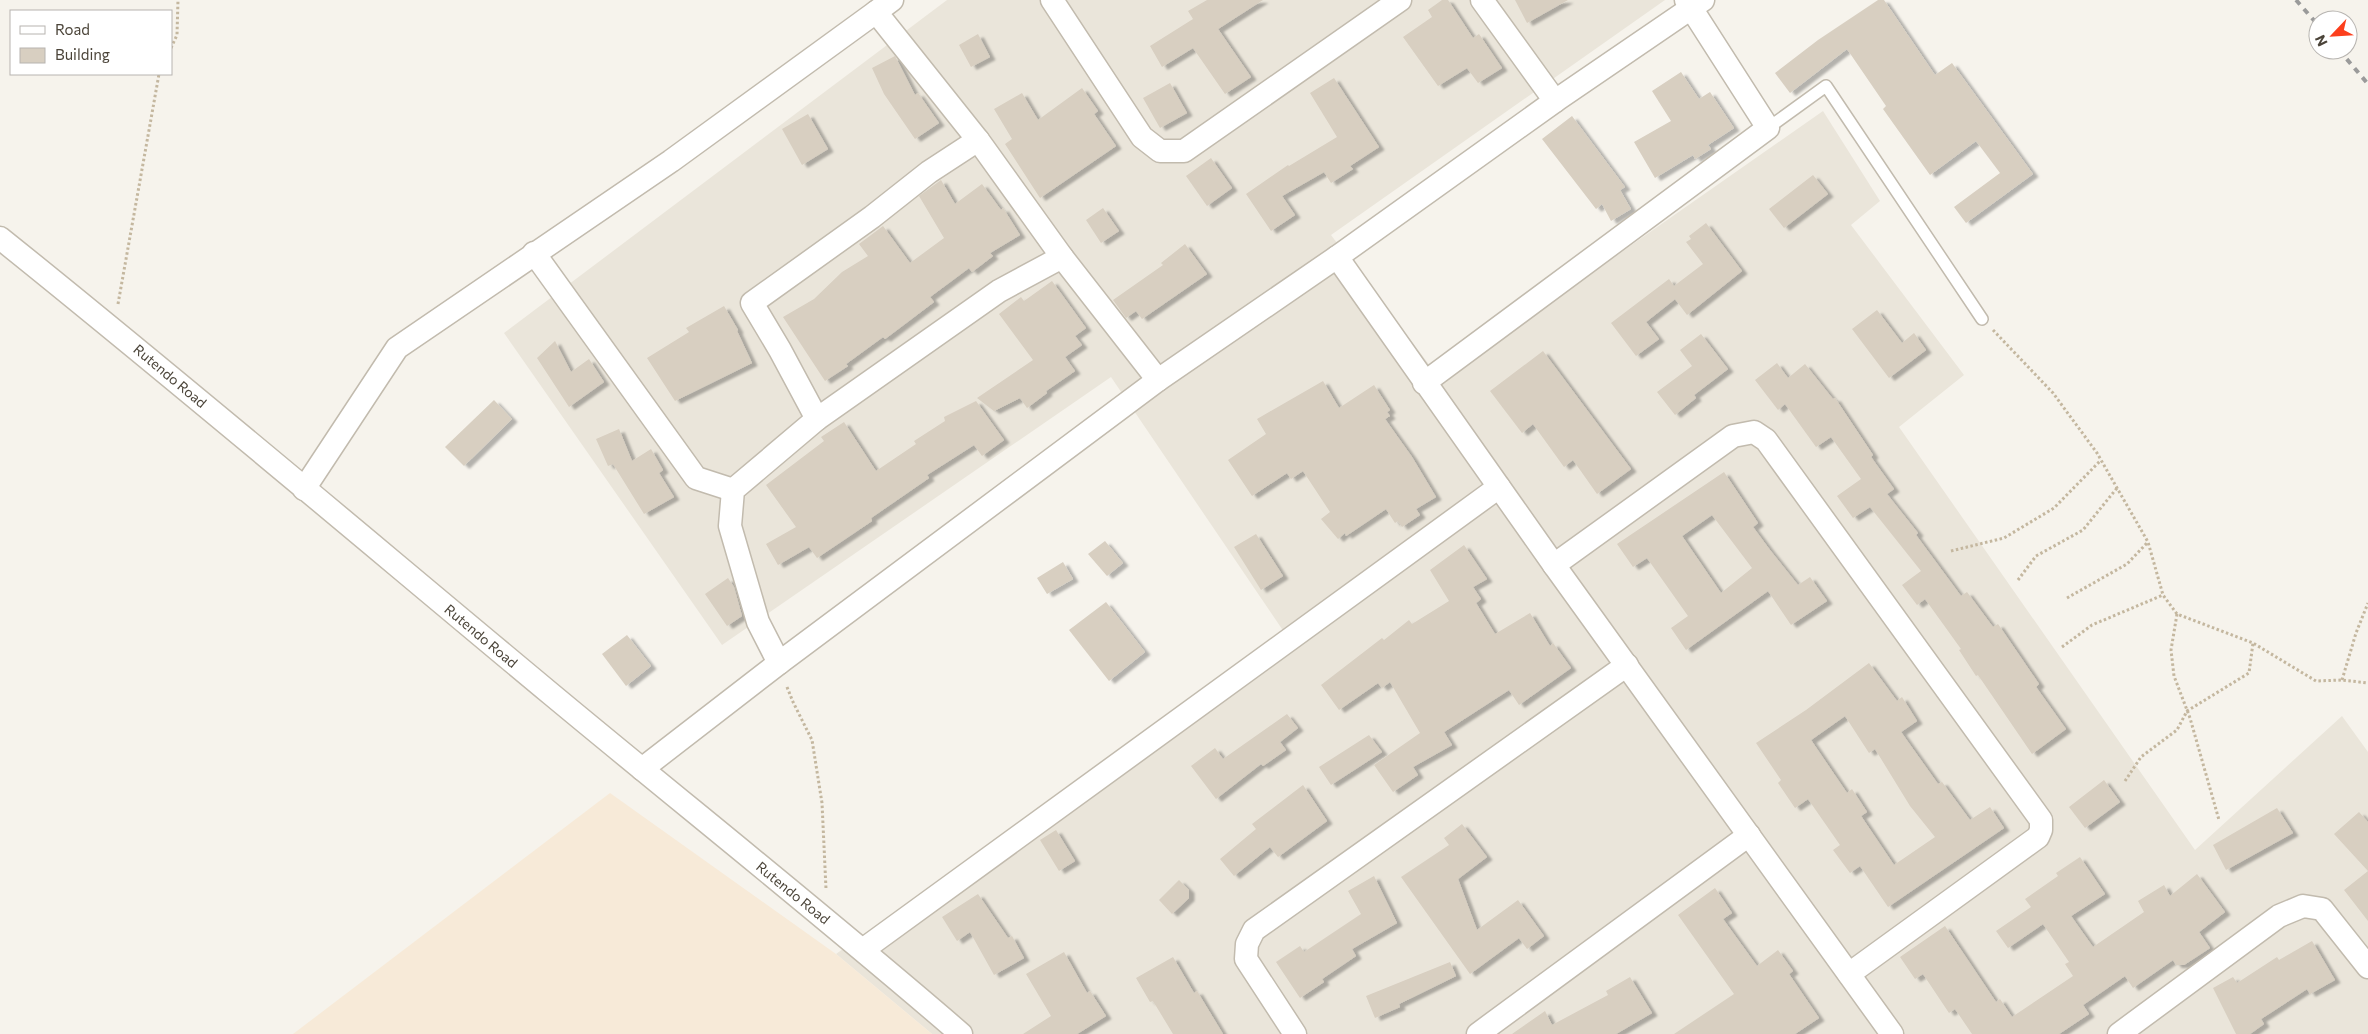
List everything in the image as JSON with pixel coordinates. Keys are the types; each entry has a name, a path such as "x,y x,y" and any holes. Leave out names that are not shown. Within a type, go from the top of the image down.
{"street":[{"path":"1052,0 1142,138 1160,151 1184,151 1400,0"},
{"path":"1482,0 1555,101"},
{"path":"642,769 779,662 1158,380 1336,257 1694,3 1768,128 1424,383"},
{"path":"304,489 397,348 671,161 884,6 1062,257 1158,380"},
{"path":"817,419 780,350 752,304 872,217 929,172 978,140"},
{"name":"Rutendo Road","path":"0,238 114,329 642,769 864,949 961,1034"},
{"path":"534,254 696,478 732,490"},
{"path":"779,662 758,622 730,526 732,490 817,419 999,291 1062,257"},
{"path":"1336,257 1554,566 1849,974 1890,1034"},
{"path":"1554,566 1732,436 1754,432 1766,440 2041,820 2041,830 2038,837 1849,974"},
{"path":"864,949 1499,488"},
{"path":"1294,1034 1246,960 1247,944 1254,930 1626,665"},
{"path":"1478,1034 1749,835"},
{"path":"2119,1034 2279,916 2303,906 2322,909 2368,968"}],"lane":[{"path":"1768,128 1826,86 1982,319"}],"path":[{"path":"172,46 177,35 178,0"},
{"path":"114,329 159,75"},
{"path":"1982,319 2053,393 2101,460 2148,542 2163,595 2177,614 2253,643 2316,681 2342,680 2368,683"},
{"path":"1951,551 2004,538 2054,508 2101,460"},
{"path":"2018,580 2036,556 2082,530 2117,488"},
{"path":"2067,598 2127,564 2148,542"},
{"path":"2062,647 2092,625 2163,595"},
{"path":"2342,680 2356,633 2368,603"},
{"path":"2177,614 2171,650 2174,676 2187,711 2219,820"},
{"path":"2125,781 2141,757 2177,730 2187,711 2249,673 2253,643"},
{"path":"779,662 793,702 812,740 822,803 828,920"}],"shaded area":[{"path":"947,0 1665,0 1331,235 1440,379 1823,111 1880,201 1851,225 1964,375 1899,427 2195,850 2342,716 2368,752 2368,1034 932,1034 836,954 1284,632 1111,377 722,645 504,333"},
{"path":"610,793 836,954 932,1034 293,1034"}],"building":[{"path":"1207,0 1263,0 1218,29 1251,77 1225,94 1193,48 1162,67 1150,46 1193,19 1188,11"},
{"path":"1442,0 1448,0 1473,38 1479,34 1502,68 1478,83 1467,68 1438,86 1403,37 1432,17 1428,10"},
{"path":"1515,0 1568,0 1527,23"},
{"path":"1878,0 1884,0 1935,75 1952,63 2033,174 1966,223 1954,207 2000,173 1976,141 1930,175 1883,109 1886,106 1847,49 1790,93 1775,73 1818,40"},
{"path":"978,34 990,57 971,67 959,45"},
{"path":"895,56 915,95 918,93 939,123 915,139 884,94 872,68"},
{"path":"1681,72 1699,99 1710,92 1734,128 1708,145 1711,149 1695,159 1693,155 1655,178 1634,142 1671,121 1652,91"},
{"path":"1334,78 1379,147 1350,166 1353,169 1331,183 1324,172 1282,196 1295,215 1271,231 1246,194 1288,165 1337,137 1310,93"},
{"path":"1170,83 1187,113 1160,128 1143,98"},
{"path":"1082,88 1098,111 1094,114 1116,146 1040,198 1005,144 1012,139 994,109 1022,93 1038,120"},
{"path":"808,114 828,149 802,165 782,129"},
{"path":"1572,116 1625,187 1620,190 1631,209 1611,221 1602,204 1596,209 1542,139"},
{"path":"1211,158 1232,188 1207,206 1186,176"},
{"path":"1813,175 1828,194 1784,228 1769,209"},
{"path":"941,180 955,204 982,184 1001,210 1003,208 1020,235 990,253 993,256 972,272 969,268 930,297 934,302 885,339 883,337 846,364 848,366 825,381 783,317 814,299 842,272 868,256 859,244 883,226 910,263 944,238 919,196"},
{"path":"1103,208 1119,231 1101,243 1086,220"},
{"path":"1706,223 1742,271 1687,315 1675,299 1646,322 1659,339 1636,356 1611,323 1669,279 1674,286 1703,264 1686,242 1691,239 1689,236"},
{"path":"1185,244 1207,274 1142,319 1136,311 1126,318 1113,300 1163,265 1161,263"},
{"path":"1052,281 1086,328 1075,336 1082,345 1065,357 1075,371 1046,391 1047,393 1027,408 1020,398 994,411 977,398 1033,360 999,314 1021,297 1024,301"},
{"path":"724,306 738,330 752,363 675,401 647,358 689,332 686,328"},
{"path":"1877,310 1902,343 1914,333 1926,350 1889,378 1852,329"},
{"path":"1701,334 1728,369 1694,395 1696,398 1675,415 1657,392 1692,366 1680,350"},
{"path":"555,341 571,372 589,359 604,382 569,407 537,358"},
{"path":"1543,351 1631,469 1597,494 1573,460 1564,467 1533,424 1522,433 1490,391"},
{"path":"1777,363 1788,378 1805,364 1833,399 1835,398 1873,455 1871,457 1894,489 1887,494 1918,533 1916,535 1961,596 1967,592 1993,627 1998,624 2039,684 2036,687 2066,729 2032,754 1978,675 1976,676 1959,650 1961,649 1925,599 1917,605 1902,585 1921,571 1870,507 1853,518 1837,496 1861,479 1831,437 1816,447 1785,404 1778,410 1755,380"},
{"path":"1323,381 1339,408 1374,385 1390,410 1387,412 1390,416 1385,419 1412,457 1436,497 1416,509 1420,515 1402,527 1398,521 1395,523 1386,509 1346,536 1345,533 1338,539 1321,519 1330,512 1303,471 1291,479 1287,473 1252,496 1228,460 1266,434 1257,419"},
{"path":"494,400 512,419 464,466 445,447"},
{"path":"976,401 1004,440 982,456 974,445 927,475 929,478 871,518 872,521 817,558 809,547 778,565 766,544 796,527 766,485 824,441 821,437 844,422 876,471 916,444 914,441 945,421 944,417"},
{"path":"619,429 632,461 651,449 663,470 659,473 674,497 644,514 613,464 608,466 596,439"},
{"path":"1724,472 1758,523 1753,527 1770,550 1798,585 1810,577 1827,601 1791,625 1768,591 1686,650 1671,628 1688,616 1647,558 1633,567 1617,544","holes":["1712,515 1752,568 1721,593 1682,536"]},
{"path":"1256,534 1283,576 1261,590 1234,547"},
{"path":"1105,541 1123,563 1107,576 1088,554"},
{"path":"1464,545 1487,579 1473,587 1481,599 1476,603 1495,634 1530,613 1550,646 1553,643 1571,668 1519,705 1509,690 1444,732 1452,745 1413,767 1418,775 1393,792 1374,765 1420,733 1390,682 1382,688 1378,683 1339,710 1321,685 1382,638 1384,640 1409,620 1412,624 1449,601 1430,570"},
{"path":"1063,562 1073,579 1047,594 1037,578"},
{"path":"728,578 734,587 742,616 727,626 705,594"},
{"path":"1106,602 1145,652 1109,681 1069,630"},
{"path":"627,635 651,666 626,686 602,654"},
{"path":"1869,663 1897,701 1902,697 1917,721 1901,732 1938,784 1942,782 1970,820 1990,807 2004,828 1888,907 1860,866 1850,873 1833,850 1840,845 1808,799 1795,808 1778,783 1781,780 1756,743 1806,710","holes":["1845,716 1869,753 1875,749 1910,806 1935,837 1894,865 1861,816 1867,812 1852,789 1847,793 1811,740"]},
{"path":"1287,714 1298,728 1280,742 1286,750 1263,766 1261,764 1216,799 1191,766 1215,748 1223,759"},
{"path":"1369,735 1382,752 1331,785 1319,767"},
{"path":"2104,780 2120,802 2085,828 2069,807"},
{"path":"1303,785 1327,821 1278,857 1270,847 1234,876 1220,859 1256,829 1252,824"},
{"path":"2277,808 2293,833 2226,870 2213,845"},
{"path":"2359,812 2368,822 2368,871 2334,834"},
{"path":"1462,824 1487,857 1458,879 1477,930 1518,900 1544,936 1527,949 1519,938 1470,974 1401,877 1449,845 1444,838"},
{"path":"1056,830 1075,861 1059,871 1040,840"},
{"path":"2080,857 2105,894 2071,916 2093,947 2144,912 2138,901 2164,885 2170,896 2197,874 2225,912 2199,932 2210,948 2184,965 2176,965 2173,960 2133,988 2125,976 2083,1005 2089,1014 2059,1034 1972,1034 1955,1009 1949,1013 1923,974 1915,979 1900,957 1945,926 1996,1002 2000,999 2012,1017 2073,976 2065,964 2069,962 2043,924 2008,948 1996,931 2031,907 2025,899 2058,876 2056,873"},
{"path":"2368,871 2368,921 2344,890"},
{"path":"1374,876 1397,923 1352,949 1356,956 1322,979 1324,982 1300,998 1276,962 1300,946 1304,952 1361,914 1348,891"},
{"path":"1179,880 1189,890 1189,898 1172,914 1159,900"},
{"path":"1715,888 1732,913 1723,919 1757,966 1778,950 1793,971 1789,974 1819,1018 1795,1034 1674,1034 1734,994 1678,915"},
{"path":"978,894 1008,938 1012,936 1024,958 994,975 970,932 957,941 942,917"},
{"path":"2312,941 2335,980 2310,994 2307,989 2261,1019 2264,1024 2250,1034 2236,1034 2213,988 2233,977 2237,983 2277,957 2279,960"},
{"path":"1064,952 1087,993 1090,991 1106,1016 1077,1034 1023,1034 1051,1016 1026,974"},
{"path":"1173,957 1194,993 1197,991 1223,1034 1173,1034 1153,1001 1150,1002 1136,978"},
{"path":"1450,962 1456,976 1399,1004 1400,1007 1375,1018 1366,996"},
{"path":"1630,977 1652,1013 1616,1034 1512,1034 1545,1011 1552,1025 1608,995 1606,991"}],"railway":[{"path":"2296,0 2308,14"},
{"path":"2348,60 2368,84"}]}
